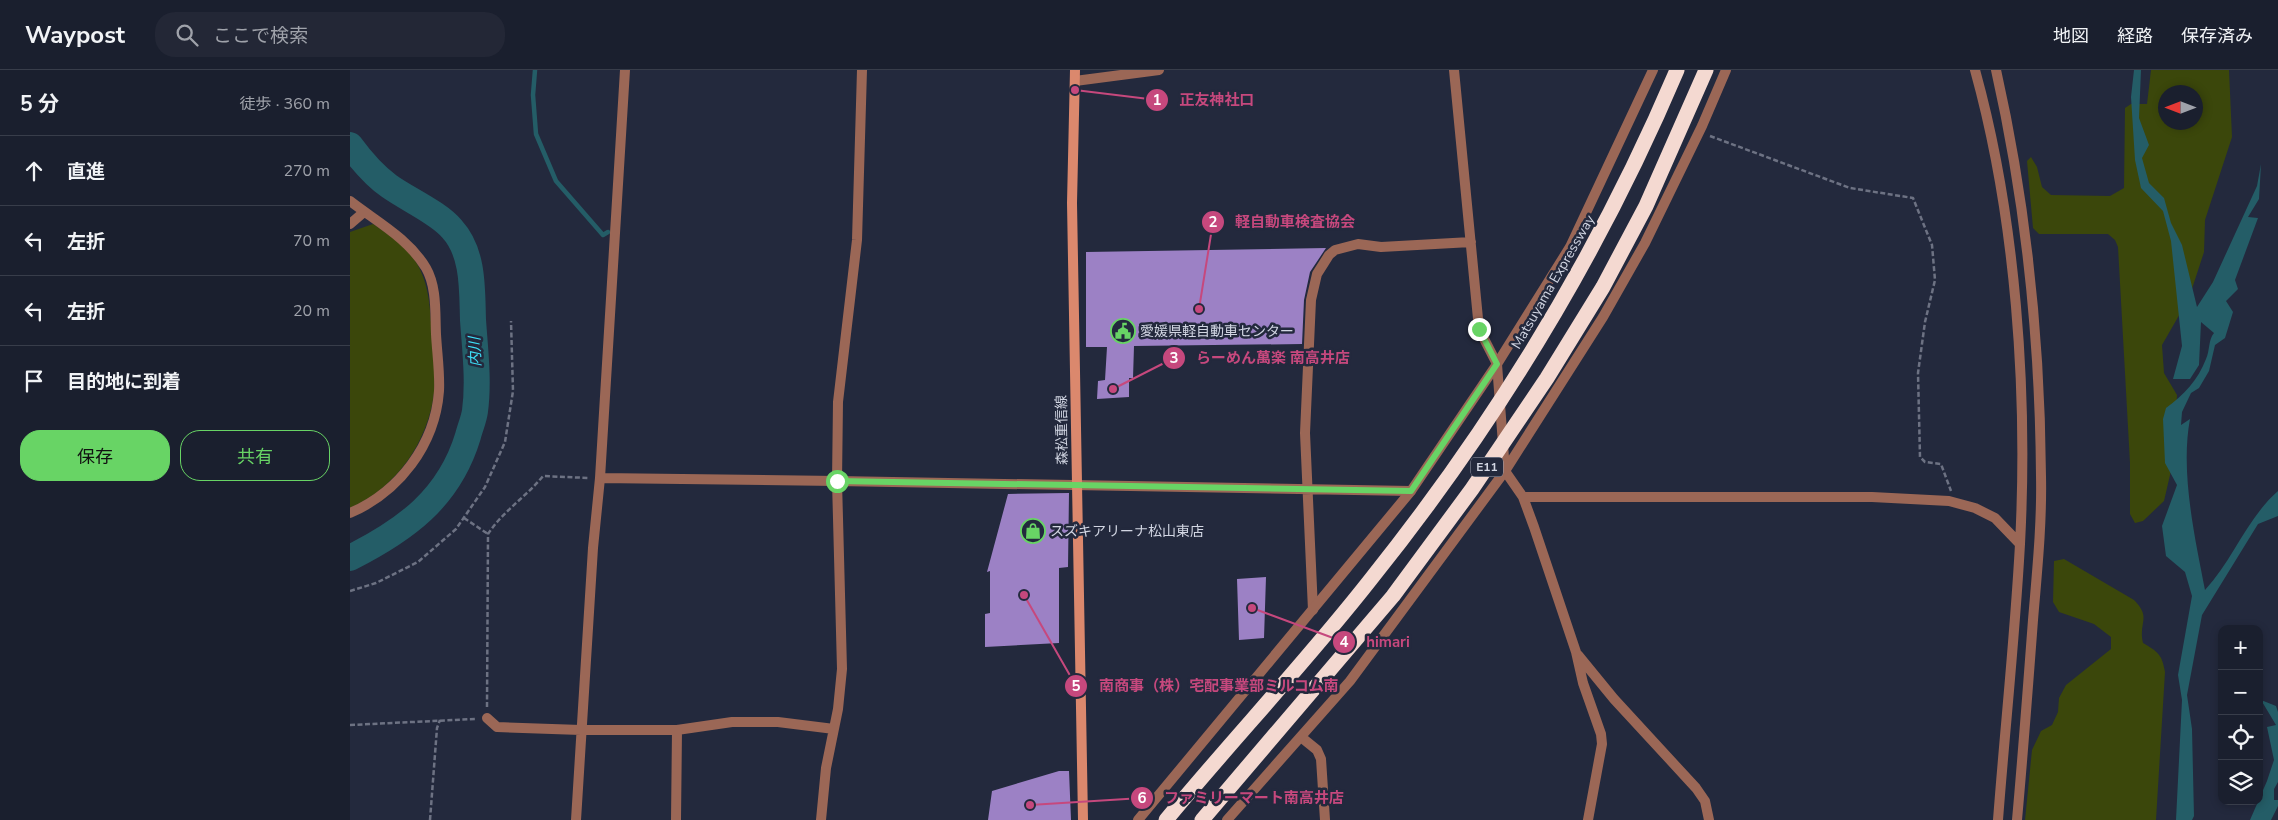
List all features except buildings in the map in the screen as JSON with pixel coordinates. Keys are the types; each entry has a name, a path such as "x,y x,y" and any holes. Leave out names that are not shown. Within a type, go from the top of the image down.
{"highway":[{"name":"Matsuyama Expressway","path":"1166,820 1372,579 1450,475 1525,364 1580,273 1622,193 1677,70"},
{"name":"E11","path":"1202,820 1393,596 1472,489 1542,386 1612,271 1646,206 1706,70"}],"main road":[{"name":"森松重信線","path":"1075,70 1072,203 1083,820"}],"street":[{"path":"576,820 593,548 600,478 624,70"},
{"path":"821,820 826,768 834,729 842,669 837,481 838,402 857,240 862,70"},
{"path":"1075,81 1159,70"},
{"path":"1454,70 1479,329 1497,364 1505,471 1523,497 1576,652 1583,683 1601,734 1602,744 1588,820"},
{"path":"1138,820 1411,491 1497,364 1570,247 1653,70"},
{"path":"1227,820 1350,681 1505,471 1607,309 1645,243 1699,133 1726,70"},
{"path":"1976,70 2004,198 2012,268 2020,391 2020,544 1998,820"},
{"path":"1996,70 2008,122 2022,213 2035,338 2041,458 2038,551 2017,820"},
{"path":"350,200 408,243 427,269 435,297 439,391 431,430 414,461 392,488 367,506 350,513"},
{"path":"350,224 364,212"},
{"path":"1313,610 1305,433 1310,300 1317,274 1328,255 1335,250 1358,244 1381,247 1470,242"},
{"path":"600,478 1077,484 1411,491"},
{"path":"1523,497 1872,497 1956,503 1975,508 1995,518 2020,544"},
{"path":"1576,652 1614,699 1696,788 1705,801 1709,820"},
{"path":"486,718 497,727 582,730 677,730 732,722 769,722 834,729"},
{"path":"676,820 677,730"},
{"path":"1301,737 1317,750 1321,759 1325,820"}],"path":[{"path":"1699,133 1850,188 1913,198 1932,245 1935,280 1925,322 1918,373 1920,457 1925,462 1941,464 1956,503"},
{"path":"350,591 376,583 418,562 456,528 485,487 505,442 514,391 511,321"},
{"path":"350,725 486,718 488,534 500,518 530,492 543,476 600,478"},
{"path":"464,518 488,534"},
{"path":"430,820 437,728 440,720"}],"green space":[{"path":"2151,70 2229,70 2232,137 2205,220 2204,252 2189,298 2162,345 2164,373 2177,395 2173,462 2164,501 2143,521 2135,523 2130,514 2130,463 2118,247 2115,240 2108,234 2039,234 2033,228 2027,161 2031,157 2037,167 2042,187 2051,195 2110,196 2124,188 2125,108 2131,104 2147,104"},
{"path":"373,224 402,246 421,271 427,289 431,316 435,371 434,393 425,429 407,461 382,488 350,508 350,232"},
{"path":"2064,559 2134,600 2142,611 2143,643 2156,651 2161,657 2165,672 2156,820 2025,820 2032,750 2041,731 2052,725 2058,712 2059,698 2066,685 2111,649 2111,637 2094,624 2059,612 2053,602 2054,561"}],"shaded area":[{"path":"2134,70 2141,70 2139,118 2149,145 2142,158 2149,183 2164,198 2171,223 2182,245 2197,307 2213,282 2257,186 2261,164 2259,199 2248,217 2258,218 2235,280 2238,289 2226,301 2233,312 2225,338 2215,345 2209,371 2199,388 2191,393 2182,412 2181,425 2190,419 2187,439 2188,483 2193,527 2205,590 2224,566 2257,514 2278,491 2278,516 2258,524 2202,615 2187,695 2192,729 2194,816 2192,820 2176,820 2182,700 2178,675 2192,596 2185,572 2166,556 2162,526 2177,485 2165,463 2163,419 2166,408 2179,398 2199,374 2214,333 2201,322 2199,365 2190,379 2173,379 2182,346 2171,241 2163,211 2141,188 2135,160 2131,97"},
{"path":"2263,701 2276,706 2278,712 2278,782 2274,789 2274,800 2278,800 2278,806 2271,820 2250,820 2257,805 2263,805 2263,790 2274,760 2267,727 2276,725"}],"waterway":[{"path":"535,70 533,95 536,134 556,181 603,235 608,232"},
{"name":"内川","path":"350,145 368,167 384,182 439,217 452,229 459,239 468,260 472,284 477,388 474,417 460,458 437,495 406,524 350,558"}],"place":[{"name":"正友神社口","path":"1075,90"},
{"name":"軽自動車検査協会","path":"1199,309"},
{"name":"愛媛県軽自動車センター","path":"1123,331"},
{"name":"らーめん萬楽 南高井店","path":"1113,389"},
{"name":"スズキアリーナ松山東店","path":"1033,531"},
{"name":"南商事（株）宅配事業部ミルコム南","path":"1024,595"},
{"name":"himari","path":"1252,608"},
{"name":"ファミリーマート南高井店","path":"1030,805"}],"route":[{"path":"837,481 1411,491 1497,364 1479,329"}]}
